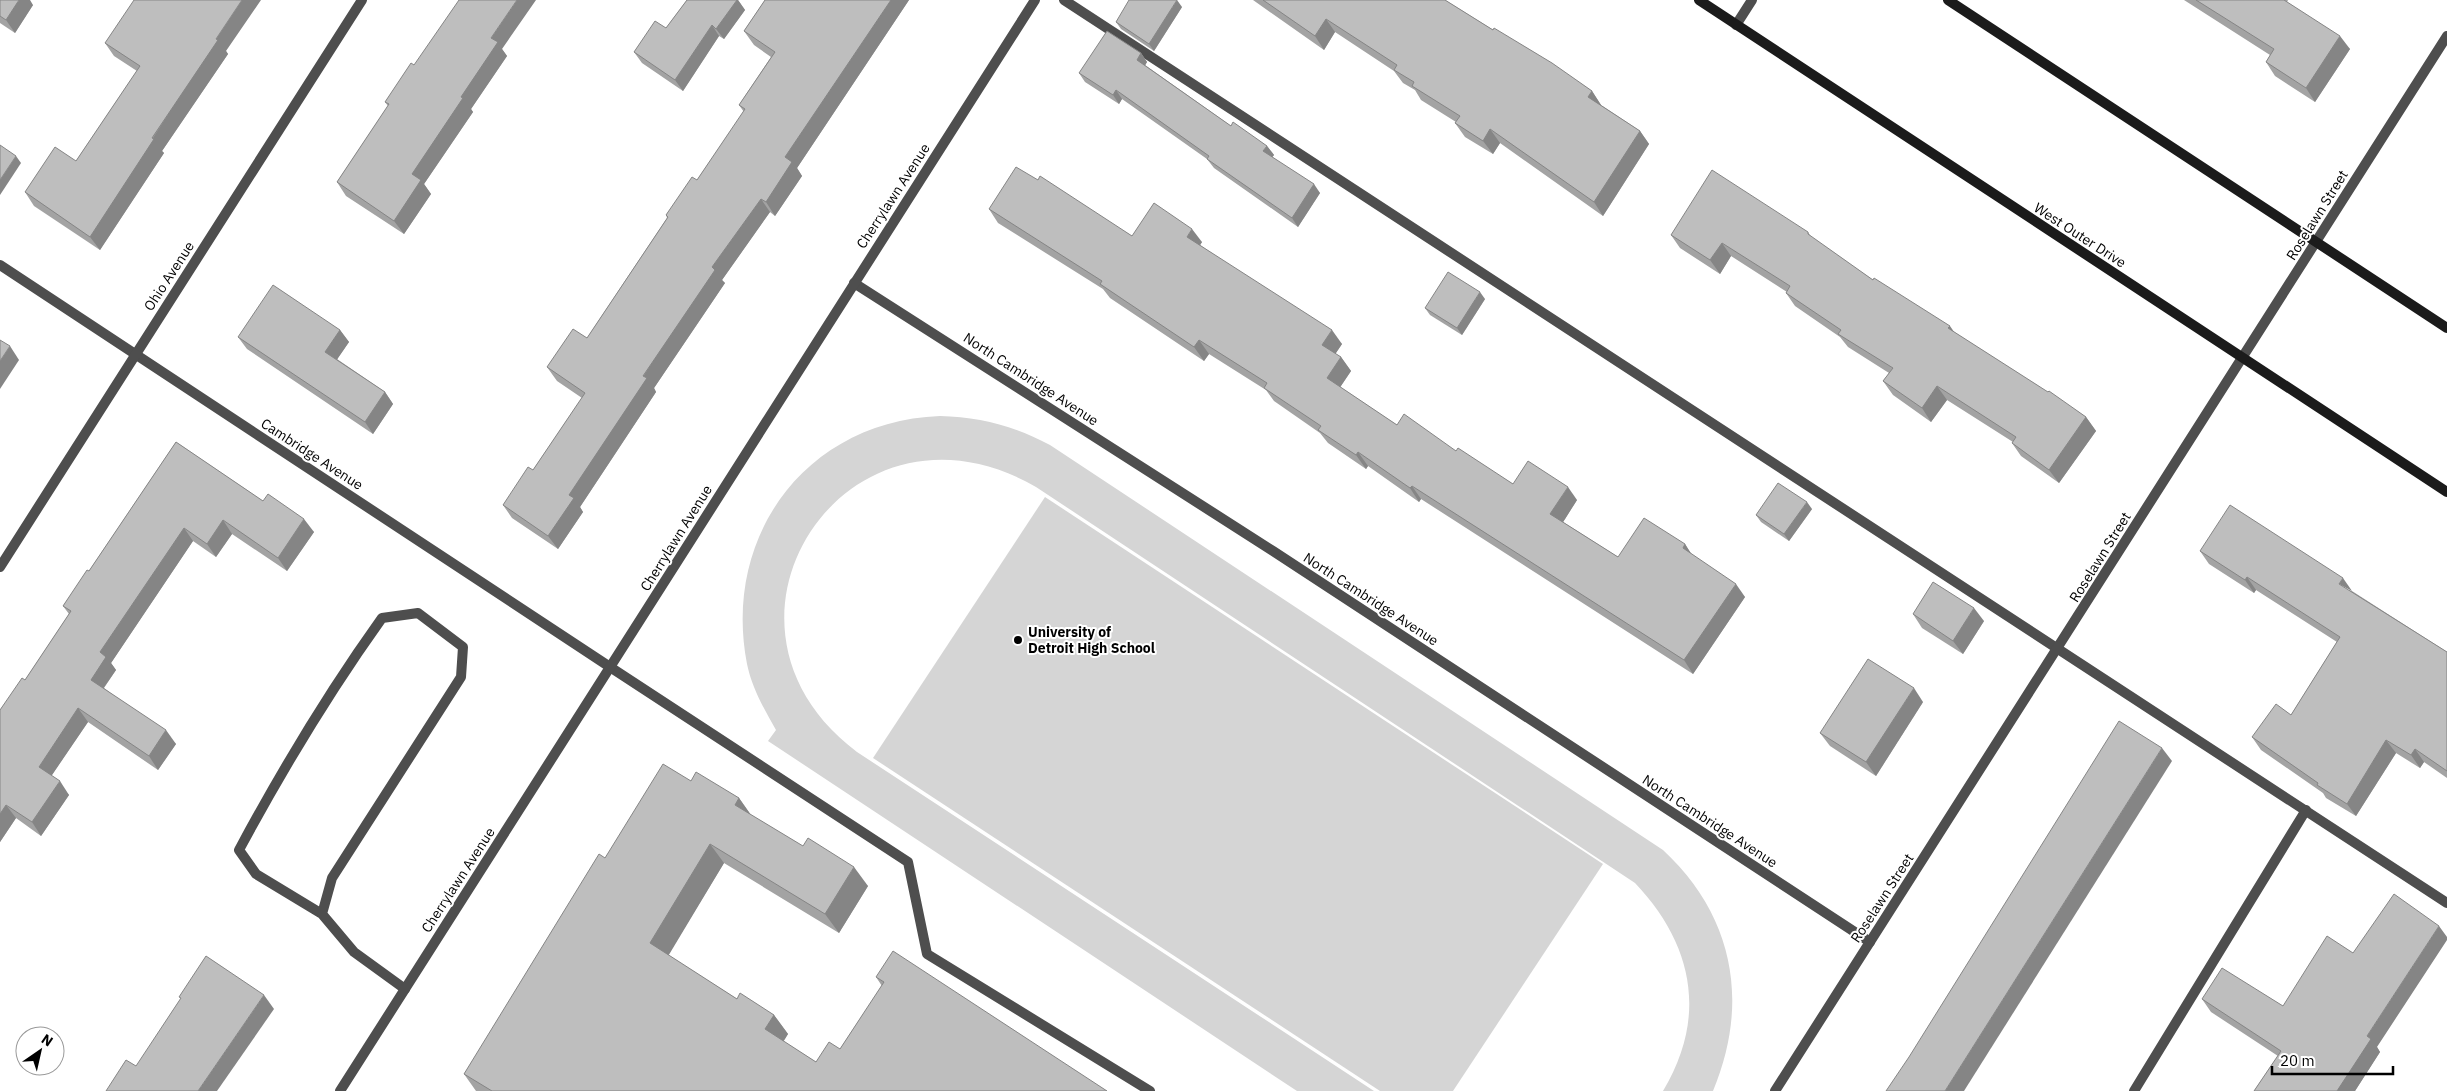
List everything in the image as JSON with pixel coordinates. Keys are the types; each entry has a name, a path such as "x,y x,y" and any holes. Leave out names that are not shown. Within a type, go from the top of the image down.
{"main road":[{"name":"West Outer Drive","path":"1699,0 2447,492"},
{"path":"1948,0 2447,328"}],"street":[{"name":"Ohio Avenue","path":"0,567 362,0"},
{"name":"Cherrylawn Avenue","path":"340,1091 1035,0"},
{"path":"1064,0 2447,903"},
{"path":"1736,24 1752,0"},
{"name":"Roselawn Street","path":"1775,1091 2447,36"},
{"name":"Cambridge Avenue","path":"0,265 908,862 927,954 1150,1091"},
{"name":"North Cambridge Avenue","path":"854,283 1265,545 1870,942"},
{"path":"322,914 332,878 461,677 463,647 418,613 382,618 344,670 270,791 239,850 256,874 322,914 354,952 405,989"},
{"path":"2134,1091 2306,810"}],"shaded area":[{"path":"940,416 969,418 997,424 1037,438 1050,445 1663,850 1687,876 1706,903 1720,932 1728,962 1732,993 1731,1025 1724,1058 1713,1091 1663,1091 1677,1063 1686,1035 1689,1008 1688,982 1681,956 1670,931 1655,906 1635,883 1036,487 967,462 905,464 851,489 812,530 788,583 786,641 808,699 857,752 1374,1091 1297,1091 768,741 776,730 759,698 749,673 743,617 748,572 762,530 784,494 814,463 850,439 892,423"},
{"path":"1045,497 1603,864 1453,1091 1380,1091 873,758"}],"building":[{"path":"0,0 19,0 6,20 0,16"},
{"path":"134,0 242,0 90,237 25,192 55,147 76,161 140,66 105,43"},
{"path":"459,0 517,0 491,38 498,42 412,174 421,180 394,221 337,182 389,104 385,102 411,63 414,65"},
{"path":"687,0 737,0 716,29 712,25 675,80 634,52 655,21 666,28"},
{"path":"765,0 891,0 785,157 792,162 766,202 761,199 712,267 715,270 643,376 647,378 569,495 574,498 548,536 503,505 528,467 533,470 585,393 547,367 573,329 587,338 668,217 666,215 692,177 697,180 745,109 739,105 775,52 744,31"},
{"path":"1129,0 1177,0 1149,44 1116,22"},
{"path":"1263,0 1445,0 1552,63 1592,91 1588,97 1640,131 1594,202 1490,129 1483,141 1455,123 1460,116 1412,86 1414,82 1394,70 1397,65 1326,19 1315,36"},
{"path":"2196,0 2284,0 2340,36 2306,88 2266,62 2274,49"},
{"path":"1107,31 1141,53 1137,60 1231,126 1233,122 1267,146 1263,151 1314,184 1292,218 1207,159 1209,156 1116,90 1113,95 1079,73"},
{"path":"0,145 16,156 0,180"},
{"path":"1016,167 1038,180 1040,176 1132,236 1154,203 1192,229 1187,237 1332,330 1322,345 1341,357 1327,378 1397,425 1404,414 1456,451 1458,448 1513,484 1528,461 1568,487 1550,514 1618,557 1644,518 1685,544 1683,548 1736,584 1684,660 1412,486 1410,488 1358,452 1356,455 1318,430 1321,426 1264,388 1267,383 1199,340 1194,347 1100,284 1102,281 989,209"},
{"path":"1712,170 1808,232 1808,234 1873,280 1874,278 1950,326 1948,328 2049,391 2086,417 2049,470 2012,443 2016,437 1937,386 1922,408 1883,381 1893,368 1838,334 1841,330 1786,293 1790,286 1722,243 1710,260 1671,235"},
{"path":"1448,272 1480,292 1457,328 1425,308"},
{"path":"273,285 340,330 325,352 385,392 365,422 238,337"},
{"path":"0,340 10,346 0,361"},
{"path":"176,442 263,501 268,494 304,519 278,558 223,520 207,544 184,528 100,652 106,657 91,680 166,730 149,756 78,708 39,767 60,781 32,822 6,805 0,814 0,710 22,678 25,680 71,611 63,606 87,570 89,571"},
{"path":"1778,483 1807,502 1784,534 1756,515"},
{"path":"2230,505 2343,578 2339,584 2447,652 2447,771 2415,749 2411,755 2386,740 2347,804 2317,785 2318,783 2252,737 2276,704 2291,715 2340,637 2247,577 2245,580 2200,551"},
{"path":"1933,582 1974,608 1953,641 1913,614"},
{"path":"1868,659 1914,688 1866,762 1820,733"},
{"path":"2119,721 2162,748 1945,1091 1886,1091 1909,1057"},
{"path":"663,764 691,781 696,772 739,798 735,805 803,846 808,838 854,867 825,914 710,844 650,943 737,999 740,993 774,1015 765,1029 816,1062 829,1042 840,1049 884,982 876,977 893,951 1107,1091 492,1091 464,1074 599,854 605,858"},
{"path":"2394,894 2439,926 2367,1036 2371,1039 2337,1091 2254,1091 2281,1051 2202,999 2222,968 2283,1006 2327,936 2353,953"},
{"path":"206,956 264,995 198,1091 106,1091 126,1060 136,1066"}],"place":[{"name":"University of Detroit High School","path":"1018,640"}]}
